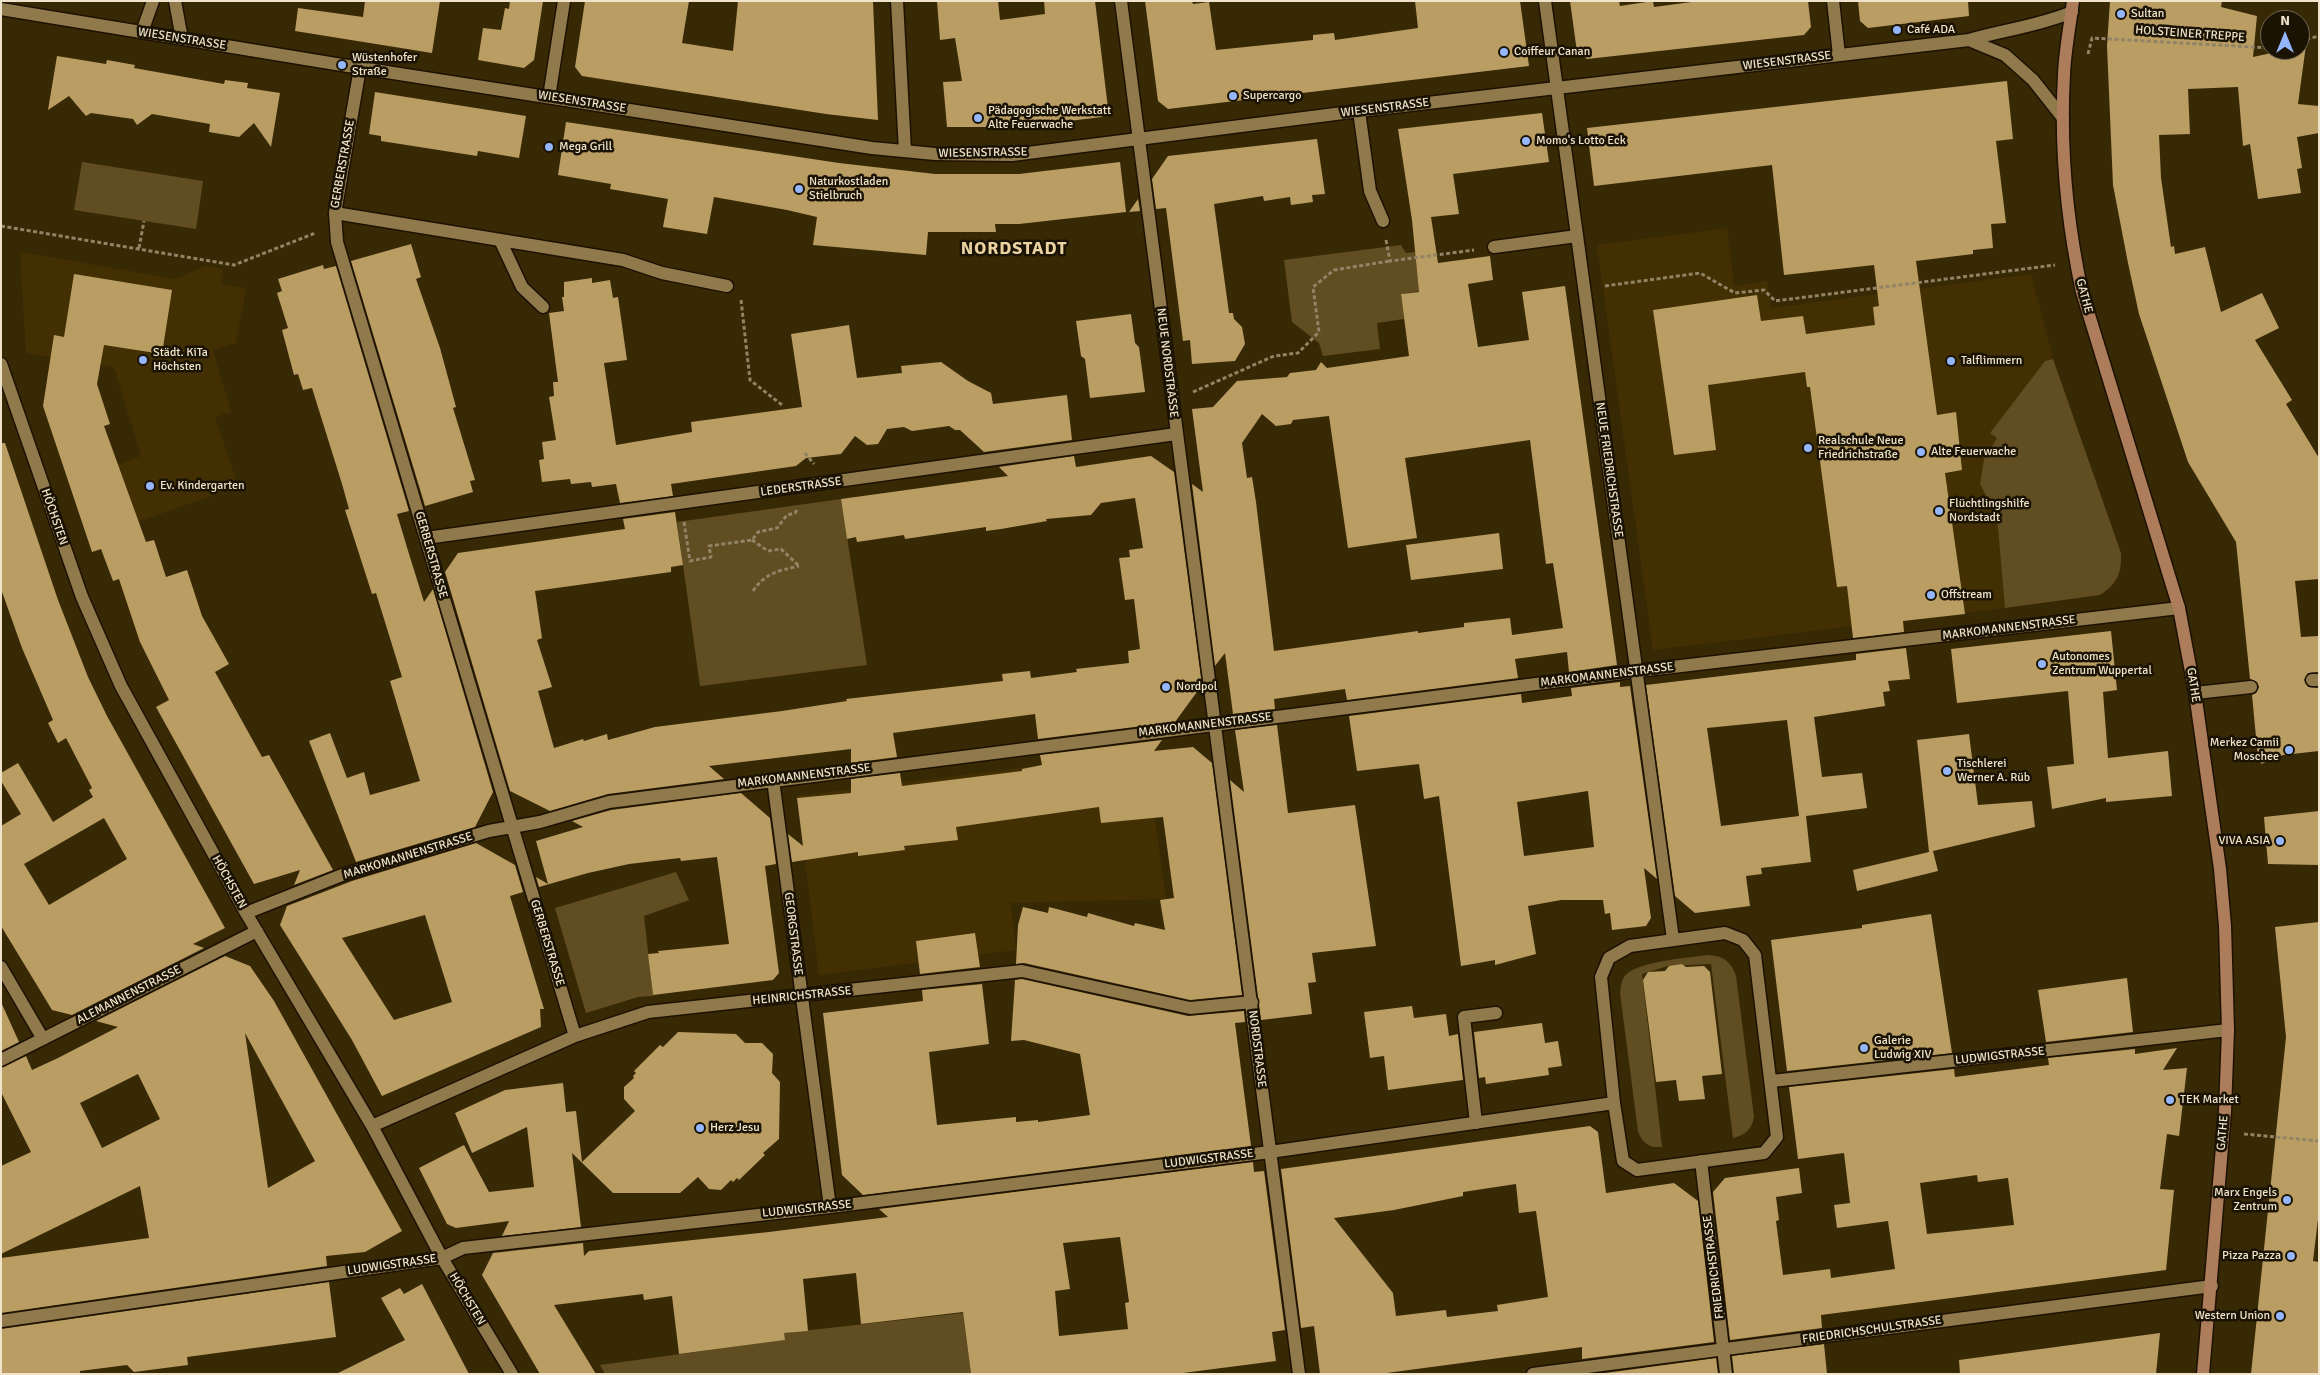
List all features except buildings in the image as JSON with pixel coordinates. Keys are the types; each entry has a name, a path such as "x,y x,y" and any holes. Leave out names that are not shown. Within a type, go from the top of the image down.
{"main road":[{"name":"GATHE","path":"2072,6 2064,72 2063,118 2066,179 2076,263 2082,292 2179,608 2195,694 2220,869 2225,935 2228,1030 2212,1286 2203,1374"}],"street":[{"path":"142,32 153,1"},
{"path":"175,1 182,39"},
{"path":"549,97 564,1"},
{"path":"897,1 905,151"},
{"name":"NEUE NORDSTRASSE","path":"1121,1 1214,724"},
{"name":"NEUE FRIEDRICHSTRASSE","path":"1545,1 1638,671 1673,939"},
{"path":"1833,1 1839,55"},
{"name":"WIESENSTRASSE","path":"1,9 360,68 872,148 1012,155 1360,111 1969,40 2009,28 2051,20 2072,6"},
{"name":"WIESENSTRASSE","path":"1969,40 2005,55 2033,80 2063,118"},
{"name":"GERBERSTRASSE","path":"360,68 335,213 337,242 575,1036"},
{"path":"1360,111 1370,191 1383,222"},
{"path":"335,213 623,260 662,273 727,286"},
{"path":"1494,248 1577,236"},
{"path":"500,240 522,286 543,307"},
{"name":"HÖCHSTEN","path":"1,364 82,597 121,686 246,912 372,1126 442,1258 512,1374"},
{"name":"LEDERSTRASSE","path":"426,538 1176,434"},
{"name":"MARKOMANNENSTRASSE","path":"246,912 342,875 489,831 540,822 609,802 1638,671 2179,608"},
{"path":"2195,694 2251,687"},
{"name":"NORDSTRASSE","path":"1214,724 1252,1002 1299,1374"},
{"name":"GEORGSTRASSE","path":"773,780 800,997 830,1207"},
{"name":"ALEMANNENSTRASSE","path":"1,1060 257,931"},
{"path":"1725,932 1743,940 1755,955 1772,1081 1777,1137 1764,1152 1637,1170 1623,1161 1614,1103 1601,977 1609,958 1630,946 1725,932"},
{"path":"1,967 43,1039"},
{"name":"HEINRICHSTRASSE","path":"372,1126 575,1036 648,1012 800,997 1022,971 1190,1008 1252,1002"},
{"path":"1476,1123 1464,1017 1496,1014"},
{"name":"LUDWIGSTRASSE","path":"1772,1081 2228,1030"},
{"name":"LUDWIGSTRASSE","path":"1,1320 442,1258 463,1248 830,1207 1270,1152 1614,1103"},
{"name":"FRIEDRICHSTRASSE","path":"1701,1161 1726,1374"},
{"name":"FRIEDRICHSCHULSTRASSE","path":"1533,1374 2212,1286"}],"path":[{"name":"HOLSTEINER TREPPE","path":"2108,38 2260,47"},
{"path":"139,248 144,220"},
{"path":"1383,222 1390,261"},
{"path":"1,226 234,265 313,234 318,226"},
{"path":"1172,401 1274,356 1298,353 1319,332 1312,286 1334,270 1494,248"},
{"path":"1584,289 1700,273 1735,293 1764,290 1775,301 2076,263"},
{"path":"727,286 742,300 750,380 782,405"},
{"path":"752,540 758,532 777,528 787,515 795,513"},
{"path":"685,528 690,561 711,557 709,546 752,540 768,551 782,549 799,566 773,573 760,580 753,591"},
{"path":"2223,1132 2319,1141"}],"shaded area":[{"path":"82,162 203,181 196,229 74,210"},
{"name":"Realschule Neue Friedrichstraße","path":"1727,228 1734,286 1767,281 1771,308 2031,274 2053,359 2045,361 1990,433 1997,438 1984,459 1980,484 1997,517 2005,608 1653,650 1597,245"},
{"path":"1401,245 1406,253 1415,252 1419,291 1401,294 1404,319 1377,323 1380,349 1323,356 1319,343 1292,322 1284,260"},
{"name":"Städt. KiTa Höchsten","path":"20,252 176,279 205,266 223,269 221,284 246,288 236,343 213,350 231,412 215,417 236,480 230,482 232,489 88,539 69,483 141,456 114,367 26,353"},
{"path":"2053,359 2121,553 2121,566 2111,587 2100,595 2005,608 1997,517 1980,484 1984,459 1997,438 1990,433 2045,361"},
{"path":"841,499 867,665 700,686 677,522"},
{"path":"1146,752 1166,899 1011,903 1016,950 819,975 797,796"},
{"path":"676,872 689,900 644,916 653,996 638,997 586,1013 555,908"},
{"path":"1708,955 1726,960 1736,976 1754,1117 1752,1125 1747,1131 1733,1138 1711,964 1668,966 1642,974 1662,1147 1653,1147 1644,1142 1638,1131 1620,993 1622,983 1624,977 1639,967 1663,961"},
{"path":"963,1313 971,1374 605,1374 600,1365 784,1340 784,1333"}],"place":[{"name":"Sultan","path":"2121,14"},
{"name":"Café ADA","path":"1897,30"},
{"name":"Coiffeur Canan","path":"1504,52"},
{"name":"Wüstenhofer Straße","path":"342,65"},
{"name":"Supercargo","path":"1233,96"},
{"name":"Pädagogische Werkstatt Alte Feuerwache","path":"978,118"},
{"name":"Momo's Lotto Eck","path":"1526,141"},
{"name":"Mega Grill","path":"549,147"},
{"name":"Naturkostladen Stielbruch","path":"799,189"},
{"name":"Städt. KiTa Höchsten","path":"143,360"},
{"name":"Talflimmern","path":"1951,361"},
{"name":"Realschule Neue Friedrichstraße","path":"1808,448"},
{"name":"Alte Feuerwache","path":"1921,452"},
{"name":"Ev. Kindergarten","path":"150,486"},
{"name":"Flüchtlingshilfe Nordstadt","path":"1939,511"},
{"name":"Offstream","path":"1931,595"},
{"name":"Autonomes Zentrum Wuppertal","path":"2042,664"},
{"name":"Nordpol","path":"1166,687"},
{"name":"Merkez Camii Moschee","path":"2289,750"},
{"name":"Tischlerei Werner A. Rüb","path":"1947,771"},
{"name":"VIVA ASIA","path":"2280,841"},
{"name":"Galerie Ludwig XIV","path":"1864,1048"},
{"name":"TEK Market","path":"2170,1100"},
{"name":"Herz Jesu","path":"700,1128"},
{"name":"Marx Engels Zentrum","path":"2287,1200"},
{"name":"Pizza Pazza","path":"2291,1256"},
{"name":"Western Union","path":"2280,1316"}],"district":[{"name":"NORDSTADT","path":"1014,249"}]}
